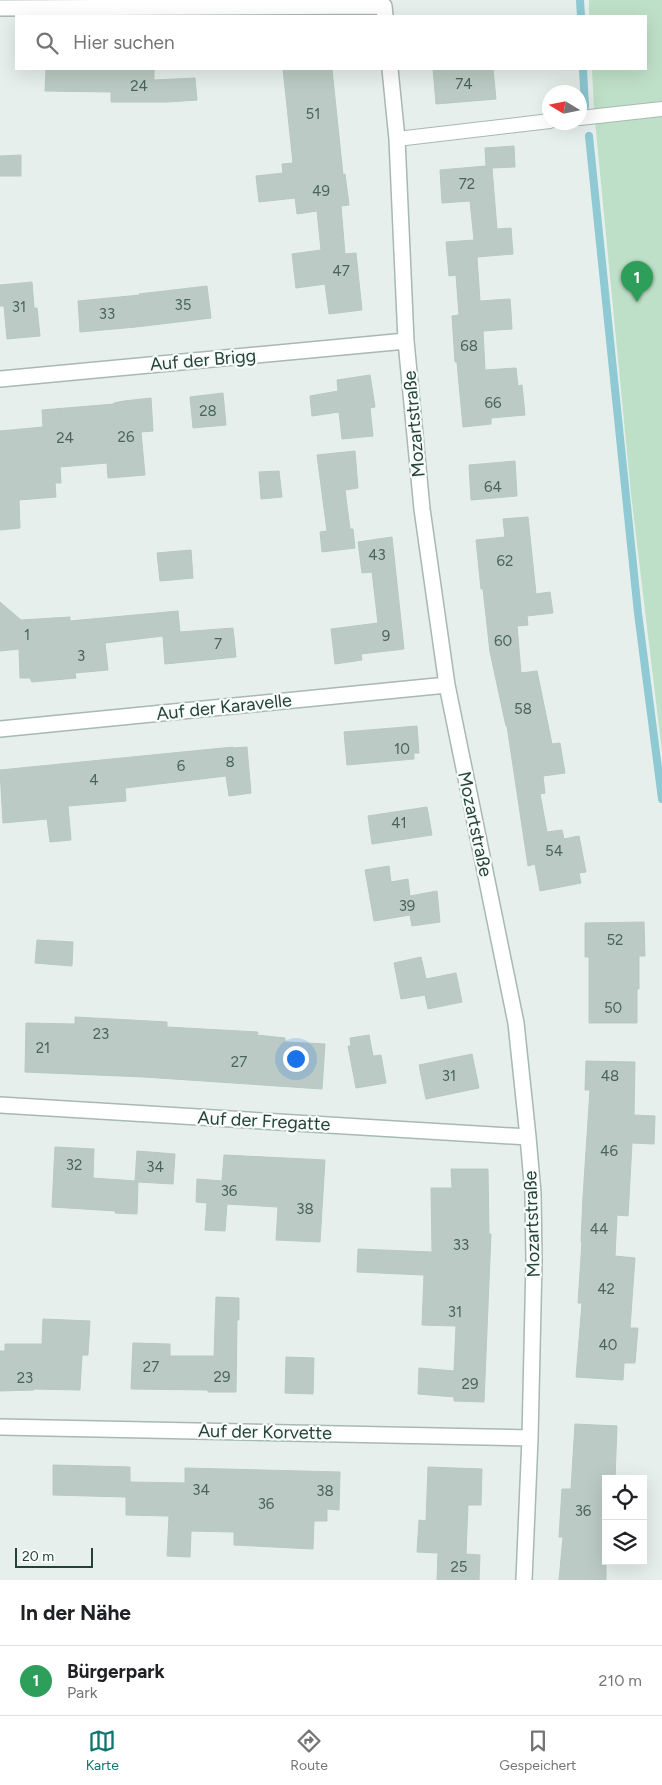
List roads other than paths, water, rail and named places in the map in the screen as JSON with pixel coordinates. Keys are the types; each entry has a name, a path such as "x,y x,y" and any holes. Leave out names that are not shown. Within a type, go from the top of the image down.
{"street":[{"path":"0,8 385,11"},
{"name":"Mozartstraße","path":"390,70 397,139 406,341 422,509 447,685 516,1023 528,1137 534,1262 530,1438 524,1580"},
{"name":"Auf der Brigg","path":"0,379 406,341"},
{"name":"Auf der Karavelle","path":"0,729 447,685"},
{"name":"Auf der Fregatte","path":"0,1105 528,1137"},
{"name":"Auf der Korvette","path":"0,1427 530,1438"}],"lane":[{"path":"587,117 662,108"},
{"path":"397,139 542,122"}],"waterway":[{"path":"580,0 581,15"},
{"path":"583,70 584,85"},
{"path":"589,136 638,613 662,799"}],"place":[{"name":"Bürgerpark","path":"637,302"}]}
